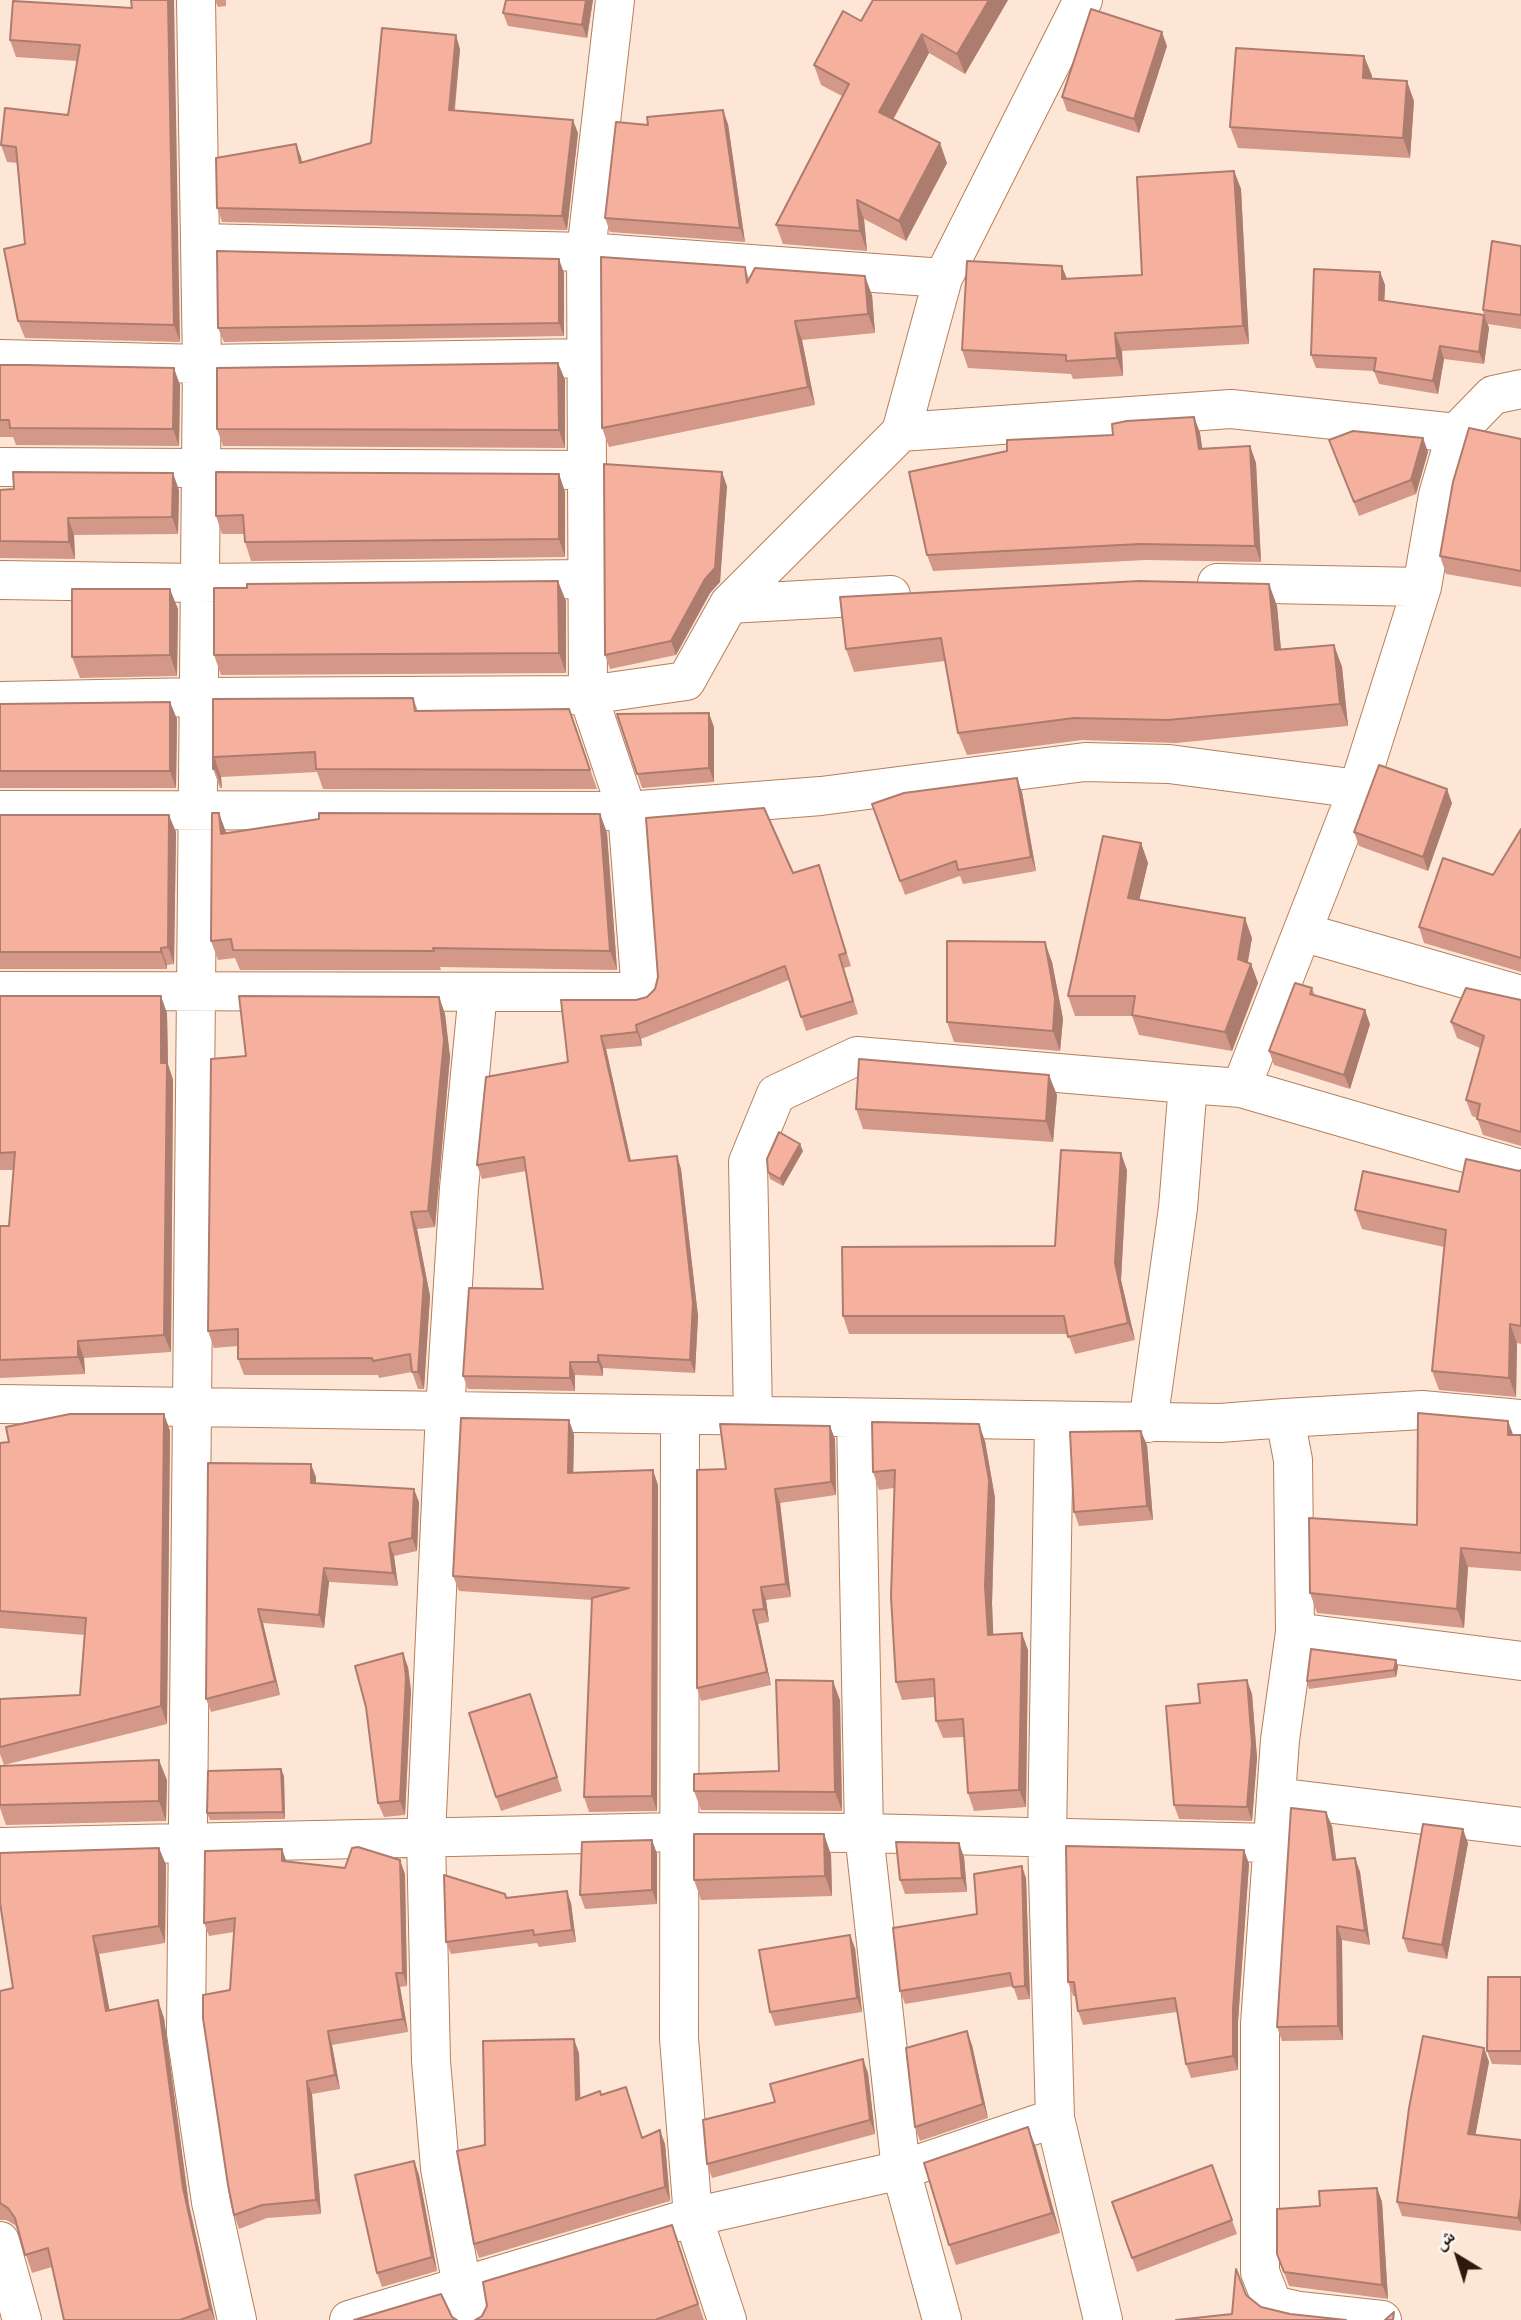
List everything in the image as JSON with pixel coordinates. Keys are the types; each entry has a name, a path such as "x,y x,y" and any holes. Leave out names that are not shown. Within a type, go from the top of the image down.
{"street":[{"path":"196,0 202,364 186,2033 211,2202 237,2320"},
{"path":"0,991 641,992 627,811 588,695 586,252 615,0"},
{"path":"0,701 588,695 687,681 729,604 901,432 943,278 1083,0"},
{"path":"200,243 586,252 943,278"},
{"path":"0,359 202,364 587,358"},
{"path":"1241,1088 1358,789 1422,587 1438,495 1456,433 1493,395 1521,389"},
{"path":"901,432 1231,409 1456,433"},
{"path":"0,467 587,470"},
{"path":"0,580 199,583 587,579"},
{"path":"1188,582 1422,587"},
{"path":"729,604 924,593"},
{"path":"0,810 627,811 821,796 1086,762 1169,764 1358,789"},
{"path":"1302,932 1521,995"},
{"path":"468,2303 440,2168 432,2075 426,1837 445,1411 459,1188 478,992"},
{"path":"753,1416 748,1162 776,1094 857,1056 1241,1088 1521,1169"},
{"path":"1148,1423 1178,1208 1188,1084"},
{"path":"0,1404 1148,1423 1220,1423 1422,1410 1521,1419"},
{"path":"680,1415 677,1832 679,2038 693,2217 727,2320"},
{"path":"856,1418 864,1833 901,2170 942,2320"},
{"path":"1285,1418 1293,1460 1295,1632 1279,1740 1260,2024 1260,2272 1273,2305 1299,2311 1382,2320"},
{"path":"1054,1421 1047,1839 1055,2119 1104,2320"},
{"path":"1295,1632 1521,1661"},
{"path":"1276,1797 1521,1827"},
{"path":"0,1847 677,1832 864,1833 1272,1843"},
{"path":"349,2320 468,2303 693,2217 901,2170 1055,2119"},
{"path":"0,2241 22,2320"}],"building":[{"path":"131,0 168,0 174,325 18,321 4,249 25,244 16,147 1,145 5,108 68,115 80,45 10,40 13,1 132,8"},
{"path":"506,0 586,0 582,25 503,13"},
{"path":"873,0 989,0 957,54 922,34 879,112 940,143 899,221 857,200 860,231 776,225 849,84 814,65 843,11 861,21"},
{"path":"1091,9 1162,32 1134,119 1062,97"},
{"path":"382,28 456,35 449,110 573,120 562,216 217,208 216,158 296,144 300,163 371,143"},
{"path":"1236,48 1364,56 1363,78 1407,81 1403,138 1230,127"},
{"path":"723,110 740,228 605,218 616,122 648,125 647,117"},
{"path":"1234,171 1243,326 1115,333 1117,358 1066,361 1066,355 962,350 967,261 1062,266 1062,279 1142,275 1137,177"},
{"path":"1492,241 1521,246 1521,315 1483,310"},
{"path":"217,251 559,259 559,323 218,328"},
{"path":"601,257 745,267 747,283 755,268 865,276 868,314 795,321 808,387 602,428"},
{"path":"1314,269 1380,272 1379,300 1484,315 1479,352 1440,346 1433,381 1374,371 1376,358 1311,355"},
{"path":"558,363 559,430 217,429 217,368"},
{"path":"0,365 174,368 173,429 10,428 9,420 0,420"},
{"path":"1194,417 1199,449 1250,446 1255,546 1140,544 927,555 909,472 1007,451 1007,440 1113,435 1112,424"},
{"path":"1469,428 1521,439 1521,571 1440,556 1453,482"},
{"path":"1353,431 1423,438 1411,480 1354,502 1329,440"},
{"path":"604,464 722,472 715,568 705,579 671,641 605,655"},
{"path":"13,472 173,473 172,517 68,518 69,542 0,541 0,490 14,489"},
{"path":"216,472 559,474 559,539 245,542 243,515 216,516"},
{"path":"558,581 559,653 214,655 214,588 247,588 247,584"},
{"path":"1139,581 1269,584 1275,650 1334,645 1340,704 1168,720 1074,718 958,733 941,638 846,649 840,597"},
{"path":"72,589 170,589 170,655 72,657"},
{"path":"413,698 415,711 569,709 590,770 316,769 315,752 214,757 213,769 213,699"},
{"path":"170,702 170,771 0,771 0,704"},
{"path":"709,713 709,768 637,774 617,714"},
{"path":"1379,765 1447,789 1423,857 1354,832"},
{"path":"1017,778 1031,857 958,870 956,861 900,881 872,804 904,793"},
{"path":"764,808 793,873 819,865 846,953 839,955 853,1001 801,1017 785,966 636,1025 637,1032 601,1036 629,1161 677,1156 693,1303 690,1360 598,1355 598,1362 570,1362 570,1378 463,1376 469,1288 543,1289 524,1157 477,1165 486,1077 568,1062 561,1000 636,1000 647,997 655,989 658,977 646,818"},
{"path":"212,813 219,813 221,834 319,819 319,813 600,814 610,951 433,948 434,951 233,950 231,939 211,941"},
{"path":"0,815 169,815 168,947 161,948 161,952 0,952"},
{"path":"1521,829 1521,958 1419,927 1443,858 1493,875"},
{"path":"1103,836 1141,843 1128,898 1245,918 1238,959 1251,964 1225,1032 1132,1015 1135,996 1068,996"},
{"path":"947,941 1045,942 1055,999 1053,1031 947,1022"},
{"path":"1295,983 1312,988 1310,994 1365,1010 1344,1075 1269,1051"},
{"path":"1466,988 1521,1000 1521,1132 1477,1119 1480,1104 1466,1100 1484,1036 1451,1022"},
{"path":"0,996 161,996 161,1063 167,1063 164,1335 78,1341 78,1357 0,1360 0,1226 9,1226 15,1152 0,1153"},
{"path":"239,996 439,997 444,1040 428,1211 411,1212 424,1279 418,1372 412,1372 410,1354 373,1361 372,1358 238,1359 238,1329 208,1331 211,1059 246,1056"},
{"path":"859,1059 1049,1075 1046,1121 856,1109"},
{"path":"779,1132 800,1144 780,1179 768,1172 767,1159"},
{"path":"1061,1150 1121,1153 1115,1263 1128,1323 1068,1337 1064,1316 843,1316 842,1247 1055,1246"},
{"path":"1466,1159 1521,1170 1521,1326 1510,1324 1509,1378 1432,1371 1446,1230 1355,1210 1363,1171 1459,1192"},
{"path":"1418,1413 1508,1421 1508,1435 1521,1435 1521,1553 1461,1548 1457,1609 1310,1593 1309,1518 1417,1525"},
{"path":"70,1414 164,1414 161,1706 0,1747 0,1699 80,1695 86,1618 0,1611 0,1443 9,1442 6,1427"},
{"path":"461,1418 569,1420 568,1473 653,1470 652,1796 584,1797 592,1598 629,1588 453,1576"},
{"path":"872,1422 979,1424 989,1480 985,1586 988,1635 1022,1633 1019,1790 968,1793 963,1719 936,1721 934,1679 896,1682 891,1597 895,1470 873,1472"},
{"path":"720,1424 830,1426 831,1482 775,1489 786,1584 761,1587 764,1609 753,1610 767,1672 697,1688 697,1470 726,1469"},
{"path":"1141,1431 1147,1506 1074,1512 1070,1432"},
{"path":"208,1463 311,1464 311,1483 414,1489 412,1538 389,1543 393,1573 324,1568 319,1615 258,1609 275,1681 206,1699"},
{"path":"1311,1649 1396,1660 1394,1670 1307,1681"},
{"path":"403,1653 406,1677 400,1801 378,1803 366,1707 355,1666"},
{"path":"776,1680 833,1681 835,1792 694,1791 694,1774 779,1771"},
{"path":"1247,1680 1252,1744 1247,1807 1174,1805 1166,1706 1200,1703 1198,1684"},
{"path":"530,1694 557,1777 496,1797 469,1713"},
{"path":"159,1760 159,1801 0,1805 0,1766"},
{"path":"281,1769 283,1812 207,1813 208,1771"},
{"path":"1291,1808 1326,1812 1333,1860 1355,1858 1365,1931 1337,1926 1338,2026 1277,2027"},
{"path":"1423,1824 1463,1829 1442,1945 1403,1938"},
{"path":"694,1834 824,1834 825,1876 694,1880"},
{"path":"652,1840 652,1890 580,1895 582,1842"},
{"path":"896,1842 959,1843 962,1878 900,1880"},
{"path":"1066,1846 1244,1850 1233,2009 1233,2056 1186,2064 1175,1998 1078,2011 1074,1982 1068,1982"},
{"path":"358,1847 400,1860 403,1973 396,1973 403,2019 328,2031 335,2075 307,2081 316,2200 262,2205 234,2215 203,2018 203,1995 230,1990 235,1918 204,1923 205,1851 282,1849 282,1861 345,1868 352,1848"},
{"path":"159,1848 159,1926 93,1936 106,2011 158,2000 183,2188 210,2309 180,2320 64,2320 48,2248 25,2255 15,2218 8,2208 0,2203 0,1991 13,1988 0,1903 0,1853"},
{"path":"1022,1866 1025,1986 1013,1987 1010,1973 900,1991 893,1928 977,1914 974,1874"},
{"path":"444,1875 505,1894 506,1898 567,1891 572,1930 534,1935 533,1930 446,1942"},
{"path":"850,1935 857,1998 770,2012 759,1950"},
{"path":"1488,1977 1521,1977 1521,2051 1487,2051"},
{"path":"967,2031 983,2104 915,2127 906,2048"},
{"path":"1423,2036 1484,2048 1468,2134 1521,2140 1521,2196 1518,2218 1397,2202 1409,2108"},
{"path":"574,2039 576,2100 600,2091 601,2095 626,2087 642,2138 660,2130 665,2187 474,2244 457,2151 485,2145 483,2041"},
{"path":"863,2059 870,2120 707,2164 703,2120 775,2102 770,2084"},
{"path":"1028,2127 1052,2213 949,2245 924,2163"},
{"path":"414,2161 432,2257 377,2273 355,2175"},
{"path":"1212,2165 1232,2220 1132,2258 1112,2202"},
{"path":"1377,2188 1382,2285 1284,2272 1277,2254 1277,2209 1320,2206 1319,2191"},
{"path":"672,2225 698,2304 655,2320 475,2320 482,2316 487,2306 483,2282"},
{"path":"1236,2269 1246,2295 1261,2307 1290,2314 1346,2320 1176,2320 1232,2314"},
{"path":"441,2294 452,2317 457,2320 354,2320"},
{"path":"1394,2312 1393,2320 1385,2320"}]}
